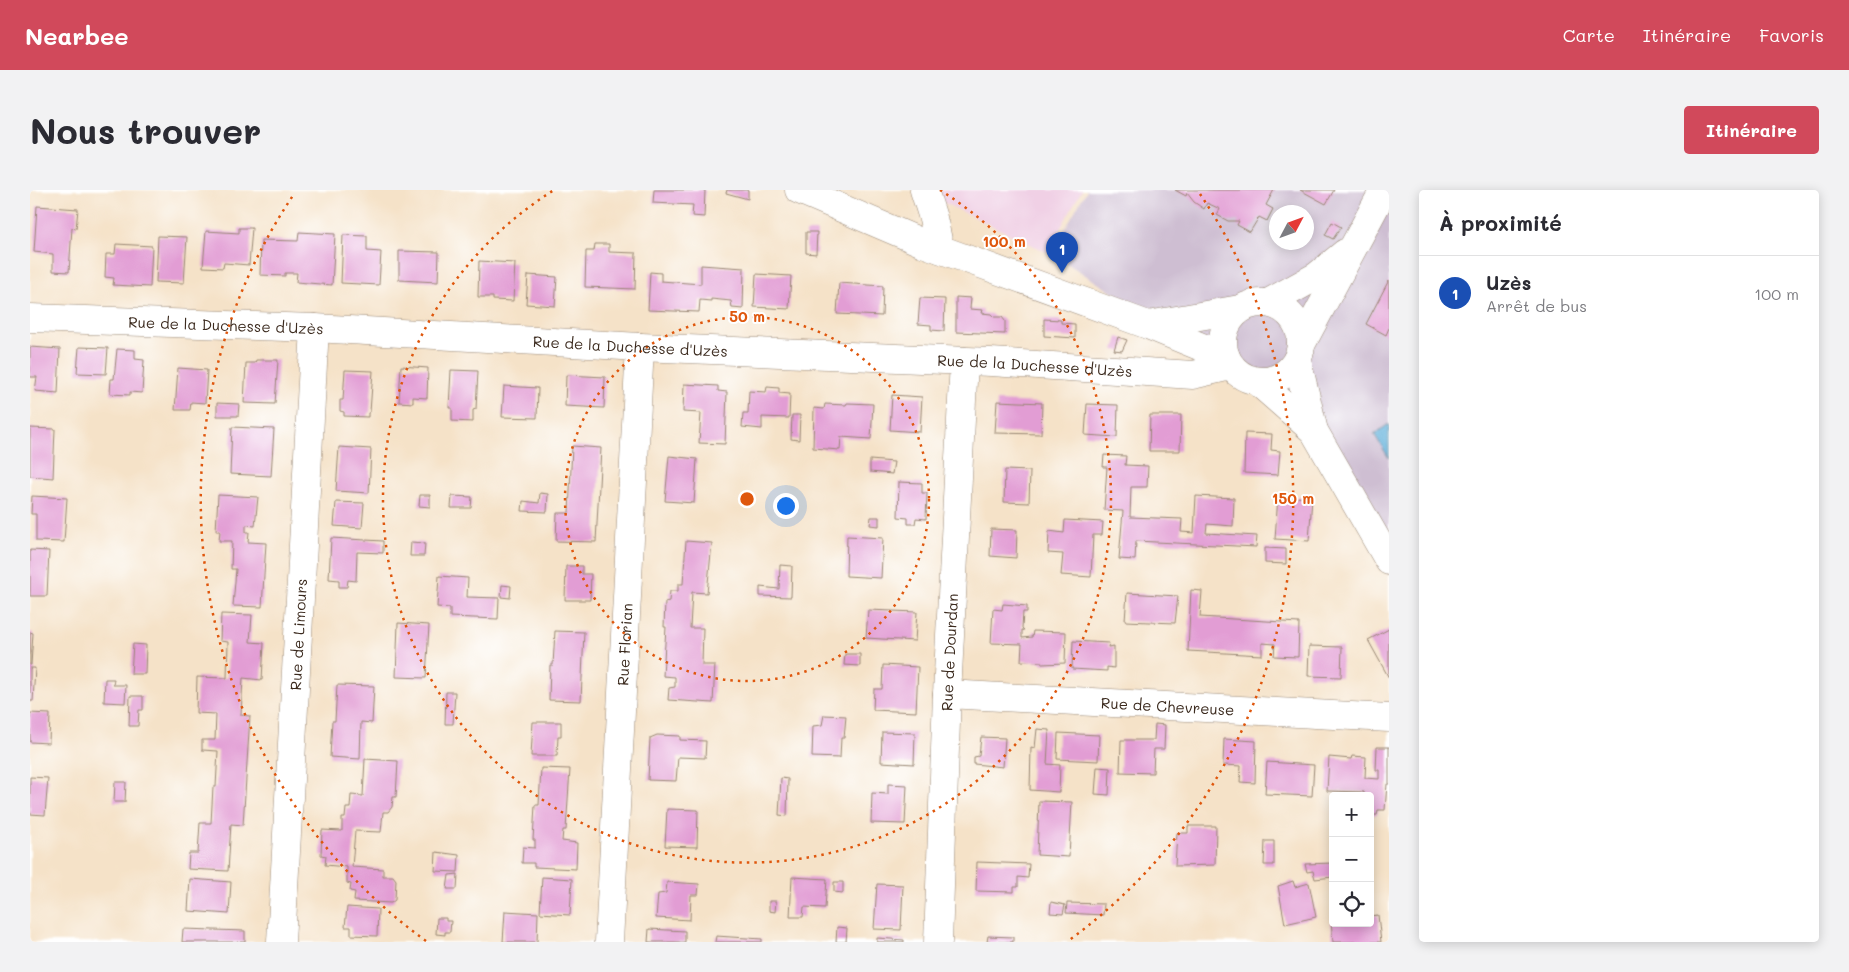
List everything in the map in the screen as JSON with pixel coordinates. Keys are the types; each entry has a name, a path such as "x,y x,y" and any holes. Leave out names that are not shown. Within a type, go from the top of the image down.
{"street":[{"path":"799,190 940,249 1148,325 1228,361 1247,378 1258,381 1269,381 1281,377 1290,370 1384,190"},
{"path":"924,190 940,249"},
{"path":"1148,325 1268,303 1317,276 1354,246"},
{"path":"1268,303 1288,313 1296,322 1300,333 1299,352 1314,431"},
{"path":"1228,361 1223,344 1224,330 1231,318 1240,309"},
{"name":"Rue de la Duchesse d'Uzès","path":"30,318 315,328 640,347 964,361 1193,375 1228,361"},
{"name":"Rue de Limours","path":"281,942 315,328"},
{"name":"Rue Florian","path":"609,942 640,347"},
{"name":"Rue de Dourdan","path":"938,942 947,694 964,361"},
{"path":"1258,381 1314,431 1389,560"},
{"name":"Rue de Chevreuse","path":"947,694 1389,718"}],"shaded area":[{"path":"917,190 1082,190 1047,252"},
{"path":"1087,190 1389,190 1389,539 1319,425 1051,253"}],"water":[{"path":"1389,424 1389,458 1374,434"}],"building":[{"path":"654,190 705,190 704,217 692,216 693,205 653,203"},
{"path":"727,190 748,190 748,199 726,193"},
{"path":"1175,190 1274,190 1266,205 1269,207 1267,221 1259,217 1250,232 1237,225 1239,221 1228,221 1217,215 1220,209 1207,203 1204,209 1194,202 1187,193 1186,196"},
{"path":"1300,190 1334,190 1326,204"},
{"path":"37,206 78,209 76,229 72,228 69,272 53,271 53,254 34,252"},
{"path":"1332,222 1341,227 1333,239 1325,235"},
{"path":"239,228 252,228 249,265 224,263 223,268 203,267 206,231 239,233"},
{"path":"299,232 335,234 332,285 296,282 297,273 285,273 285,276 260,275 261,240 298,241"},
{"path":"806,232 817,232 816,254 806,253"},
{"path":"343,235 367,236 367,251 381,252 379,285 341,283"},
{"path":"158,236 187,237 184,283 156,282"},
{"path":"116,244 152,246 150,287 113,285 114,278 105,277 106,254 115,254"},
{"path":"595,244 609,244 609,252 636,253 635,289 585,287 586,251 594,251"},
{"path":"399,251 439,252 438,282 399,280"},
{"path":"479,261 515,263 513,301 493,300 493,297 478,297"},
{"path":"701,265 744,268 743,309 732,308 731,301 711,299 711,301 700,300 699,312 648,310 650,272 661,273 661,281 701,284"},
{"path":"756,274 791,276 789,309 754,307"},
{"path":"528,275 557,277 555,306 526,304"},
{"path":"1389,280 1389,328 1386,335 1366,324"},
{"path":"839,283 883,286 882,316 837,314"},
{"path":"956,297 971,298 970,309 983,310 982,313 991,314 994,317 1002,317 1005,321 1005,334 956,332"},
{"path":"920,298 945,299 944,331 931,330 931,325 918,324"},
{"path":"1044,319 1061,320 1061,323 1075,324 1075,338 1044,336"},
{"path":"1118,337 1127,340 1122,351 1114,350"},
{"path":"30,347 60,349 58,393 35,391 37,377 30,377"},
{"path":"79,347 108,348 106,374 77,373"},
{"path":"117,349 135,350 135,359 144,360 142,393 130,392 130,395 110,394 111,379 114,379"},
{"path":"256,360 278,360 275,404 244,403 246,363 255,363"},
{"path":"401,366 428,368 427,398 413,397 413,403 399,402"},
{"path":"178,368 207,370 205,403 191,402 190,410 175,410"},
{"path":"345,370 373,371 368,417 344,416 344,412 340,411 340,400 343,400"},
{"path":"451,370 478,371 476,409 473,410 473,422 452,421 452,408 449,408"},
{"path":"566,375 605,377 604,408 565,406"},
{"path":"684,384 718,386 718,391 727,392 725,444 699,443 701,413 683,412"},
{"path":"504,386 538,388 537,418 502,417"},
{"path":"767,387 779,388 779,393 790,394 789,418 762,417 762,429 742,427 743,413 748,413 749,391 766,392"},
{"path":"892,395 922,397 920,432 890,430"},
{"path":"997,401 1042,403 1041,434 995,433"},
{"path":"217,403 239,404 238,416 217,416"},
{"path":"847,403 873,404 871,439 841,437 840,450 813,448 814,408 824,409 825,404 846,405"},
{"path":"1087,404 1118,405 1117,437 1085,435"},
{"path":"792,415 800,415 799,440 791,439"},
{"path":"1150,415 1181,415 1180,451 1149,451"},
{"path":"232,427 274,429 271,476 230,474"},
{"path":"30,428 55,429 53,478 30,476"},
{"path":"1245,433 1272,434 1271,450 1280,451 1278,475 1244,473"},
{"path":"572,446 601,448 596,542 556,541 557,513 569,513"},
{"path":"339,447 371,449 369,493 336,491"},
{"path":"1104,455 1126,456 1125,465 1148,466 1147,487 1131,487 1130,517 1182,519 1181,532 1194,533 1196,496 1234,498 1233,526 1207,524 1206,533 1257,536 1256,547 1136,541 1135,560 1119,559 1123,511 1104,510 1107,467 1103,467"},
{"path":"669,456 697,459 694,503 665,501"},
{"path":"870,460 894,462 892,474 870,472"},
{"path":"1005,470 1030,471 1029,503 1004,502"},
{"path":"899,482 922,483 922,493 927,493 926,519 916,518 915,524 908,524 908,518 898,517"},
{"path":"540,493 548,494 547,512 522,511 523,501 539,503"},
{"path":"218,495 258,497 255,526 246,525 246,532 249,532 248,542 266,543 262,607 233,606 236,569 231,569 232,541 219,541 220,531 216,531"},
{"path":"420,495 430,495 430,507 419,506"},
{"path":"32,496 67,498 64,542 36,541 36,514 31,514"},
{"path":"452,496 472,497 471,508 451,508"},
{"path":"1278,496 1312,498 1309,541 1275,539"},
{"path":"336,502 364,503 362,528 334,526"},
{"path":"871,517 879,517 879,526 870,525"},
{"path":"1065,520 1103,522 1102,535 1093,535 1091,577 1061,575 1063,554 1048,553 1049,531 1064,533"},
{"path":"991,529 1017,530 1016,558 990,556"},
{"path":"847,536 883,538 881,578 846,576"},
{"path":"331,538 383,541 383,553 357,552 356,581 348,580 347,587 339,587 339,580 329,579"},
{"path":"686,541 712,543 707,593 692,592 690,628 703,628 702,665 715,665 713,703 668,700 669,688 675,687 675,677 663,676 666,627 664,627 665,602 669,601 670,591 678,591 678,584 683,584"},
{"path":"411,542 425,543 424,556 410,556"},
{"path":"1265,548 1286,549 1286,564 1265,563"},
{"path":"30,550 49,551 47,596 30,596"},
{"path":"780,565 792,566 791,597 760,596 760,587 779,589"},
{"path":"566,566 582,566 582,574 591,574 590,600 565,600"},
{"path":"439,576 468,578 467,597 499,598 498,619 450,617 450,608 437,607"},
{"path":"502,585 511,586 510,598 501,597"},
{"path":"1191,590 1202,591 1200,617 1299,623 1298,657 1274,656 1275,644 1262,643 1262,655 1188,651"},
{"path":"1127,593 1178,596 1175,623 1125,621"},
{"path":"1003,604 1027,606 1027,612 1023,612 1022,628 1024,630 1022,630 1022,638 1032,637 1033,631 1066,632 1065,663 1042,664 1042,662 1021,661 1022,644 991,643 993,609 1002,610"},
{"path":"868,610 917,612 915,641 866,638"},
{"path":"221,614 252,615 250,642 264,643 262,680 243,678 241,715 250,716 243,825 231,824 228,871 188,869 189,853 198,853 200,823 211,823 213,787 216,787 218,751 202,750 202,740 215,740 216,714 196,713 197,677 227,678 228,642 220,641"},
{"path":"398,623 429,625 426,678 396,677"},
{"path":"1389,629 1389,678 1368,640"},
{"path":"555,631 584,632 581,701 549,700 550,665 553,665"},
{"path":"30,632 33,633 31,665 30,665"},
{"path":"1073,641 1109,643 1108,647 1114,646 1114,668 1107,667 1107,671 1072,669"},
{"path":"133,644 146,645 145,674 131,674"},
{"path":"1309,646 1342,647 1341,677 1308,676"},
{"path":"845,654 860,654 860,666 844,665"},
{"path":"883,665 918,667 916,712 873,710 874,689 882,689"},
{"path":"30,668 35,668 33,701 30,701"},
{"path":"105,679 114,679 113,685 126,685 125,703 104,702"},
{"path":"337,685 374,686 372,723 361,722 360,759 330,757"},
{"path":"446,692 455,692 453,724 445,724"},
{"path":"130,696 143,696 143,710 139,710 138,726 129,726"},
{"path":"30,713 50,714 49,743 30,742"},
{"path":"824,715 846,716 844,738 841,738 840,758 812,757 813,726 822,725"},
{"path":"533,722 561,722 561,736 558,736 557,756 531,756"},
{"path":"1155,724 1165,725 1164,749 1154,749 1153,773 1120,772 1121,740 1154,740"},
{"path":"1037,729 1049,730 1047,764 1060,765 1059,792 1030,790 1031,747 1035,748"},
{"path":"882,732 915,733 914,764 881,762"},
{"path":"1058,733 1099,735 1098,761 1057,759"},
{"path":"657,735 680,736 680,740 706,741 705,758 678,757 676,781 648,780 650,738"},
{"path":"981,737 1005,738 1003,767 974,764 974,757 979,756"},
{"path":"1224,739 1256,741 1255,783 1240,782 1241,766 1223,765"},
{"path":"1377,747 1389,747 1389,784 1387,784 1385,810 1378,810 1377,815 1374,815 1374,792 1327,791 1329,757 1351,759 1352,756 1366,757 1365,778 1379,779 1379,770 1376,770"},
{"path":"365,759 398,761 396,797 393,797 392,807 388,812 383,812 381,832 355,831 352,867 383,869 383,876 393,876 396,880 395,900 391,903 354,901 355,892 350,891 351,884 347,883 347,867 325,865 326,856 321,855 322,830 342,831 342,818 345,818 346,808 350,808 351,795 363,796"},
{"path":"1267,762 1314,765 1312,796 1265,794"},
{"path":"1097,767 1110,768 1109,795 1095,794"},
{"path":"541,768 570,769 566,830 563,830 562,841 577,843 576,869 534,867 534,863 522,863 523,847 535,848 535,840 533,840 535,805 539,805"},
{"path":"30,777 48,778 45,815 30,814"},
{"path":"781,778 788,779 787,816 779,815"},
{"path":"115,782 126,782 125,802 114,802"},
{"path":"888,784 907,785 905,824 871,823 872,793 888,794"},
{"path":"1039,801 1072,802 1069,857 1037,855"},
{"path":"667,809 698,810 697,847 665,846"},
{"path":"1188,826 1216,826 1215,865 1175,866 1177,833 1188,833"},
{"path":"1265,841 1274,841 1274,865 1264,865"},
{"path":"436,852 459,855 458,872 435,871"},
{"path":"977,862 1029,864 1028,878 1018,877 1018,887 1014,887 1014,892 976,891"},
{"path":"1329,863 1329,877 1315,879 1313,871 1307,872 1305,864"},
{"path":"458,874 457,889 447,889 449,875"},
{"path":"542,877 572,879 570,915 540,913"},
{"path":"792,877 827,879 825,908 804,907 803,917 790,917"},
{"path":"190,879 231,882 229,914 188,911"},
{"path":"1293,881 1295,887 1309,883 1316,917 1285,924 1278,886"},
{"path":"667,882 699,884 698,895 691,895 690,920 656,918 658,894 666,893"},
{"path":"834,882 843,882 843,893 834,892"},
{"path":"877,884 903,885 901,930 874,929"},
{"path":"769,901 776,901 775,912 769,911"},
{"path":"1051,902 1065,905 1063,914 1050,913"},
{"path":"1067,903 1104,904 1103,915 1066,913"},
{"path":"347,907 378,909 377,936 351,935 351,927 345,927"},
{"path":"505,911 538,913 537,942 503,942"},
{"path":"1378,915 1381,942 1333,942 1332,927 1374,927 1374,916"},
{"path":"437,918 446,918 446,921 451,921 450,932 445,932 445,935 436,934"},
{"path":"837,927 847,928 846,942 836,942"},
{"path":"183,929 245,931 245,942 182,942"},
{"path":"649,929 685,931 685,942 648,942"},
{"path":"716,936 762,939 762,942 715,942"},
{"path":"988,936 1013,937 1013,942 987,942"},
{"path":"877,938 904,940 904,942 877,942"}],"place":[{"name":"Uzès","path":"1062,273"}]}
